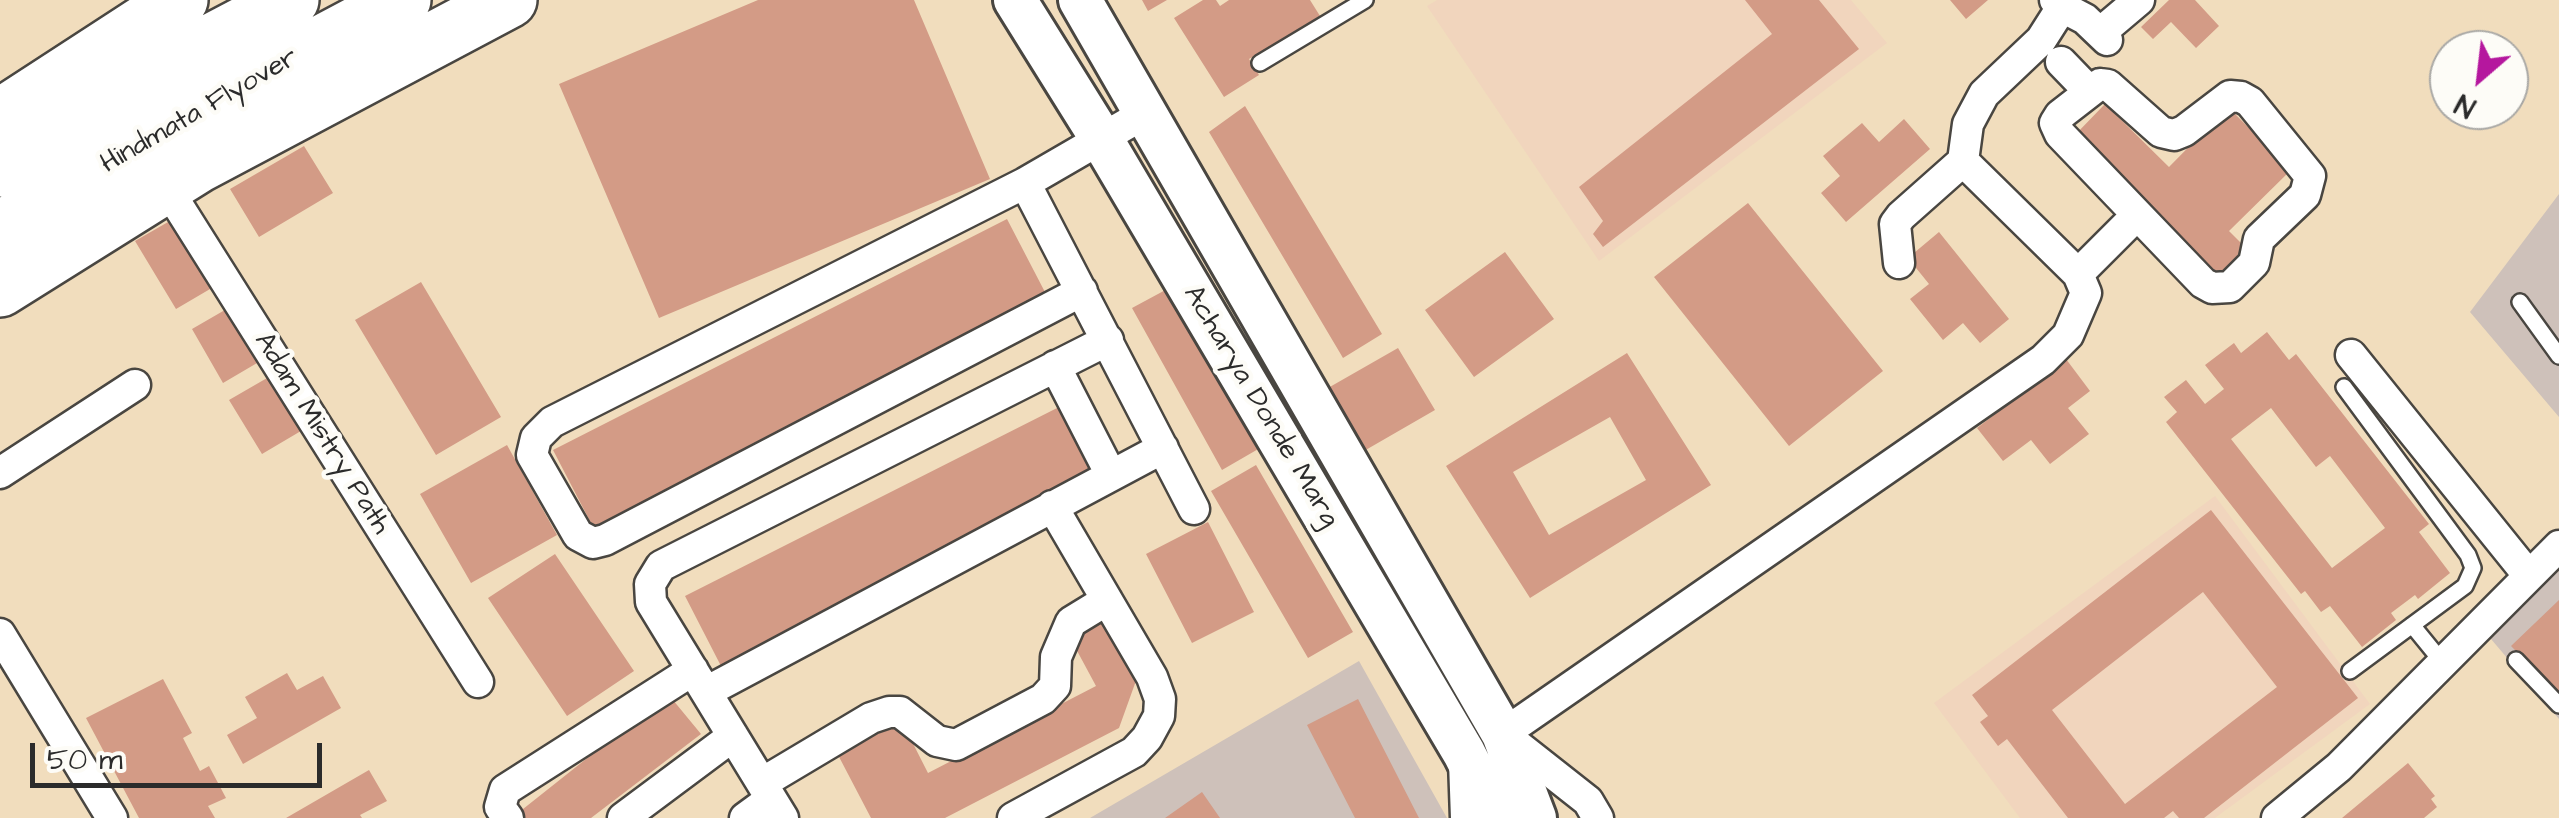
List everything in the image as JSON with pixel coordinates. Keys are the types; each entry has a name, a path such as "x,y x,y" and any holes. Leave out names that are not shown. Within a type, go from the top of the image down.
{"highway":[{"path":"0,117 180,0"},
{"name":"Hindmata Flyover","path":"0,168 146,76 291,0"},
{"name":"Hindmata Flyover","path":"0,230 173,122 403,0"},
{"path":"0,289 165,185 509,0"}],"main road":[{"name":"Acharya Donde Marg","path":"1015,0 1101,138 1464,753 1497,818"},
{"name":"Acharya Donde Marg","path":"1080,0 1502,734 1535,818"}],"street":[{"path":"1899,263 1895,224 1963,162 1968,124 1984,94 2051,51 2058,4 2085,18 2103,36 2127,4"},
{"path":"2051,51 2089,91"},
{"path":"2100,84 2108,85 2160,132 2174,136 2230,96 2241,97 2250,102 2310,176 2305,195 2259,239 2254,263 2230,287 2222,290 2203,283 2060,134 2055,123 2060,114 2089,91 2100,84"},
{"path":"1082,290 605,540 593,543 578,534 532,455 536,438 552,422 1025,183 1144,114"},
{"path":"1598,818 1588,801 1502,734 2043,360 2068,335 2086,293 2078,274 1963,162"},
{"path":"1025,183 1194,508"},
{"name":"Adam Mistry Path","path":"165,185 478,682"},
{"path":"2078,274 2137,215"},
{"path":"772,800 651,602 650,584 661,566 1108,340"},
{"path":"2351,354 2529,576"},
{"path":"1055,366 1112,475"},
{"path":"0,474 135,385"},
{"path":"508,818 500,807 505,790 700,681 1163,448"},
{"path":"1013,818 1134,752 1147,738 1158,716 1160,699 1152,677 1052,506"},
{"path":"2277,818 2340,768 2559,546"},
{"path":"745,818 871,718 900,712 936,741 956,744 1044,698 1055,686 1056,657 1071,622 1108,600"},
{"path":"0,634 112,818"},
{"path":"623,818 733,736"},
{"path":"1464,753 1466,818"}],"lane":[{"path":"1260,63 1357,2"},
{"path":"2520,302 2559,356"},
{"path":"2344,388 2468,555 2473,568 2465,586 2350,670"},
{"path":"2412,625 2443,663"},
{"path":"2516,660 2559,705"}],"shaded area":[{"path":"1437,0 1851,0 1887,43 1599,261 1427,6"},
{"path":"2559,194 2559,417 2470,312"},
{"path":"2215,496 2370,704 2215,818 2020,818 1934,703"},
{"path":"2559,566 2559,719 2491,639"},
{"path":"1359,661 1447,818 1090,818"}],"building":[{"path":"758,0 914,0 990,179 659,318 559,84"},
{"path":"1142,0 1167,0 1148,11"},
{"path":"1203,0 1216,0 1220,6 1229,0 1310,0 1320,16 1249,59 1259,75 1224,97 1174,18"},
{"path":"1745,0 1819,0 1859,49 1603,247 1593,234 1603,221 1579,187 1772,34"},
{"path":"1950,0 1988,0 1966,19"},
{"path":"2169,0 2195,0 2219,26 2196,48 2171,22 2153,39 2141,27"},
{"path":"2105,104 2169,167 2228,107 2291,170 2229,231 2250,252 2220,282 2074,136"},
{"path":"1245,106 1382,334 1343,358 1209,132"},
{"path":"1904,119 1930,149 1846,222 1821,193 1840,176 1823,156 1862,123 1879,142"},
{"path":"304,146 333,193 259,237 230,189"},
{"path":"1748,203 1883,371 1789,446 1654,277"},
{"path":"182,214 222,282 176,309 135,241"},
{"path":"1007,219 1047,296 593,527 553,450"},
{"path":"1939,232 2009,319 1980,343 1963,323 1943,340 1910,299 1929,284 1908,258"},
{"path":"1505,252 1554,319 1474,377 1425,310"},
{"path":"421,282 501,417 436,455 355,320"},
{"path":"1171,287 1260,448 1222,470 1132,308"},
{"path":"237,303 269,356 223,383 192,329"},
{"path":"2267,332 2289,360 2296,354 2429,524 2419,532 2450,573 2418,599 2415,595 2391,613 2396,620 2362,647 2330,606 2321,612 2305,591 2301,594 2166,422 2177,412 2164,397 2186,380 2205,404 2224,389 2205,365 2234,343 2241,353","holes":["2271,408 2316,467 2330,456 2385,528 2332,568 2231,439"]},
{"path":"1398,348 1435,410 1357,455 1321,392"},
{"path":"1627,353 1711,485 1530,598 1446,466","holes":["1610,417 1646,480 1549,535 1513,472"]},
{"path":"2066,359 2090,391 2068,408 2089,434 2050,464 2031,440 2003,461 1977,428"},
{"path":"274,374 306,428 262,454 229,400"},
{"path":"1063,405 1099,475 721,666 685,596"},
{"path":"507,445 557,535 471,583 420,494"},
{"path":"1256,465 1353,632 1308,658 1211,491"},
{"path":"2211,510 2358,698 2204,818 2179,818 2173,811 2164,818 2068,818 2007,739 1998,746 1980,722 1988,716 1972,695","holes":["2203,592 2277,687 2125,804 2052,710"]},
{"path":"1208,522 1254,612 1192,643 1146,554"},
{"path":"555,554 634,671 567,716 488,598"},
{"path":"2559,600 2559,695 2511,646"},
{"path":"1104,615 1137,678 1119,728 945,818 871,818 837,753 901,720 928,773 1096,686 1068,634"},
{"path":"287,673 297,690 323,676 341,708 243,764 227,735 257,718 245,697"},
{"path":"163,679 192,733 183,738 200,771 209,766 226,798 208,806 215,818 139,818 86,718"},
{"path":"668,694 701,734 591,818 522,818 518,813"},
{"path":"1358,699 1419,818 1355,818 1307,725"},
{"path":"2408,763 2435,796 2431,799 2437,807 2424,818 2342,818"},
{"path":"369,770 387,801 360,815 362,818 286,818"},
{"path":"1202,792 1220,818 1165,818"}]}
